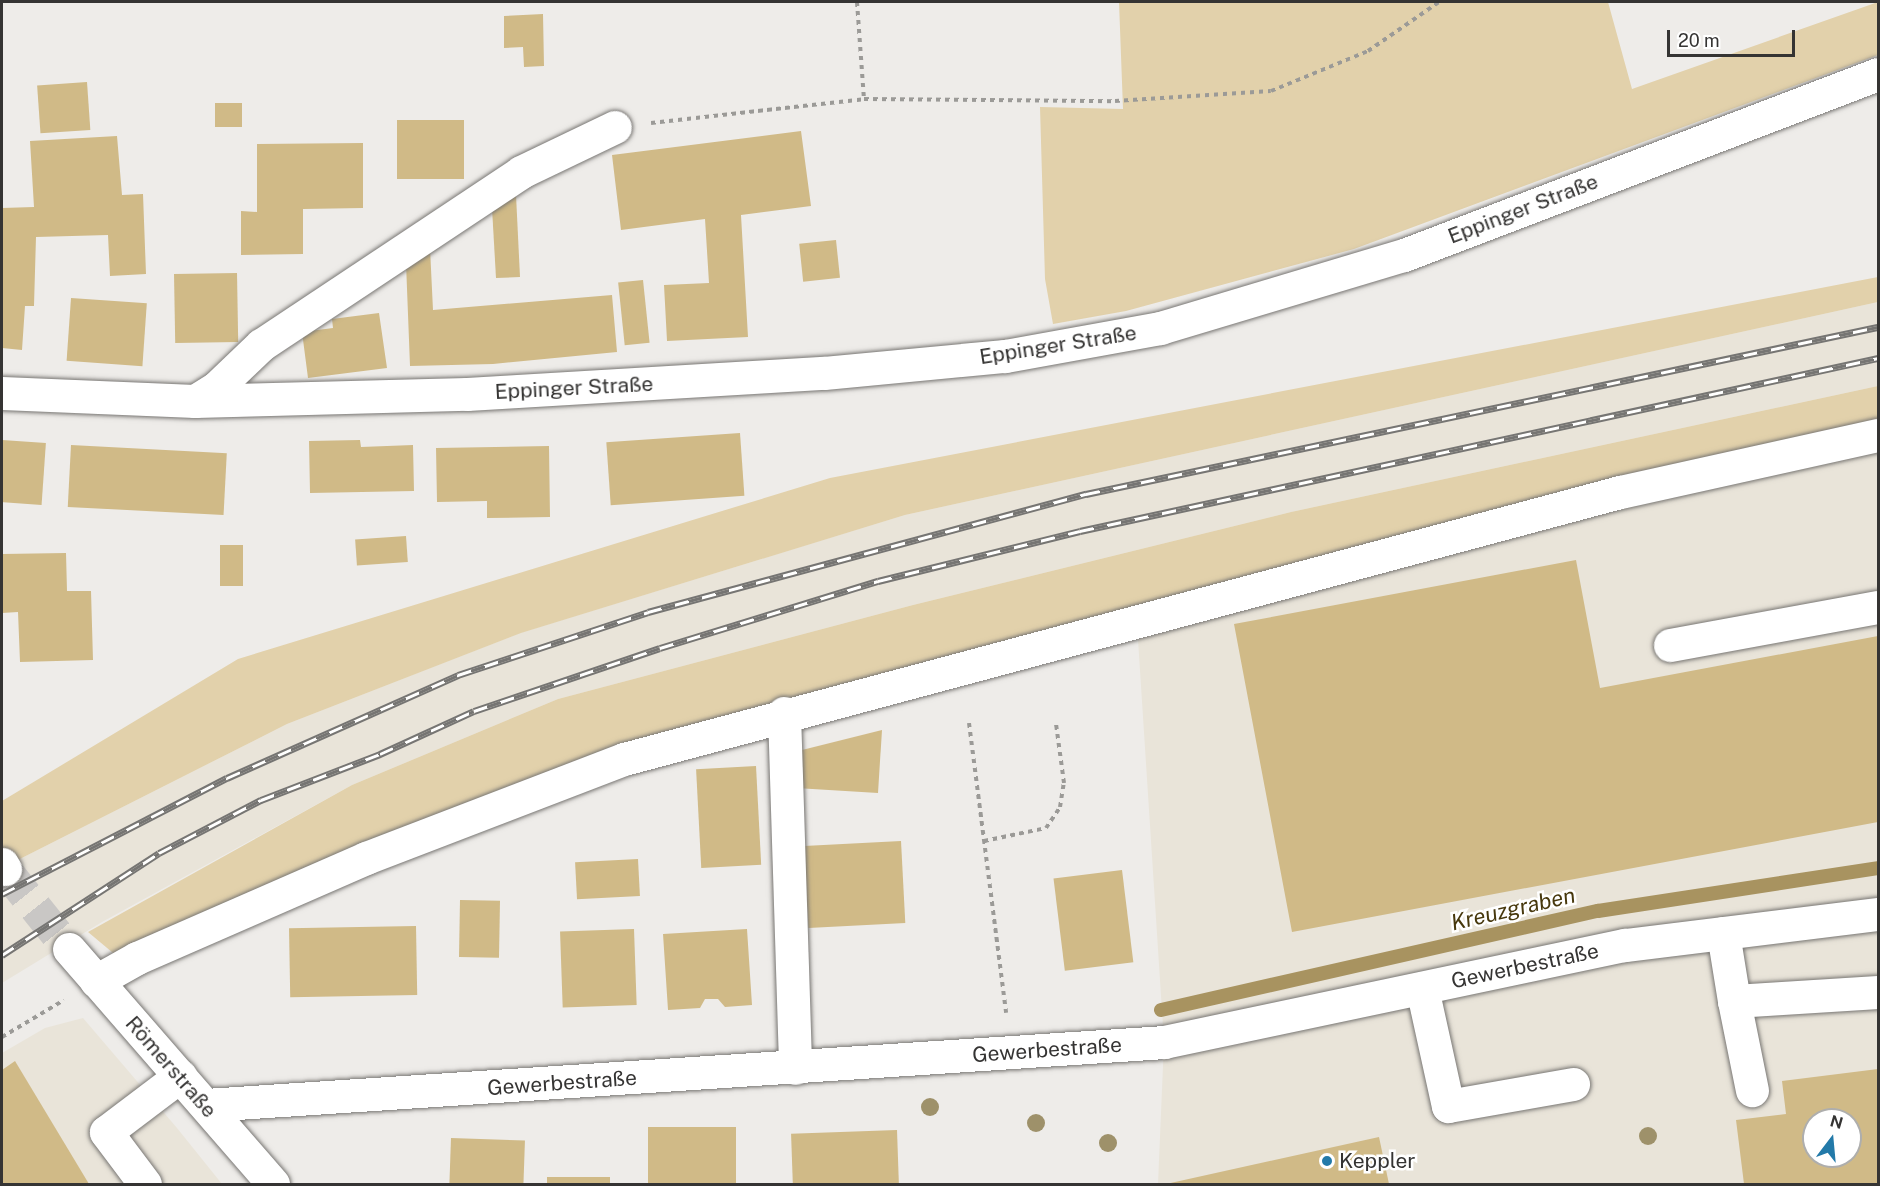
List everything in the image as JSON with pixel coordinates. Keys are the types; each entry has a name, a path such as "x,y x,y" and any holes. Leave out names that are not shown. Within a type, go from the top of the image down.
{"street":[{"name":"Eppinger Straße","path":"2,393 195,401 467,394 824,373 1005,356 1160,328 1404,255 1878,74"},
{"path":"195,401 217,387 261,345 521,172 615,127"},
{"path":"96,981 137,958 366,858 624,759 784,713 1620,492 1878,435"},
{"path":"1670,645 1878,607"},
{"path":"784,713 795,1068"},
{"name":"Gewerbestraße","path":"206,1105 1164,1042 1625,945 1878,914"},
{"path":"1723,933 1752,1090"},
{"name":"Römerstraße","path":"69,949 273,1185"},
{"path":"1422,988 1448,1106 1573,1084"},
{"path":"1734,1001 1878,992"},
{"path":"145,1185 106,1132 180,1076"}],"path":[{"path":"857,2 864,99"},
{"path":"615,127 864,99 1115,101 1271,91 1368,51 1439,2"},
{"path":"969,723 1011,1053"},
{"path":"984,841 1046,828 1060,807 1064,783 1056,724"},
{"path":"2,1037 63,1001"}],"shaded area":[{"path":"1119,2 1608,2 1632,89 1878,2 1878,55 1354,249 1126,311 1053,324 1045,279 1040,107 1123,109"},
{"path":"1878,277 1878,302 905,515 521,633 287,724 2,868 2,801 238,659 830,478"},
{"path":"1878,302 1878,386 1291,512 913,605 558,699 352,785 102,922 2,983 2,868 287,724 520,633 905,515"},
{"path":"1878,386 1878,447 780,704 131,968 88,932 352,785 558,699 913,605 1291,512"},
{"path":"1878,447 1878,1184 1158,1184 1164,1042 1137,624"},
{"path":"83,1018 222,1184 2,1184 2,1053 45,1028"}],"building":[{"path":"543,14 544,66 524,67 523,47 504,48 504,16"},
{"path":"87,82 90,130 40,133 37,85"},
{"path":"215,103 242,103 242,127 215,127"},
{"path":"397,120 464,120 464,179 397,179"},
{"path":"801,131 811,206 741,215 748,337 667,341 664,285 709,283 705,219 621,230 612,155"},
{"path":"117,136 122,195 143,194 146,274 110,276 108,235 36,237 34,306 25,306 22,350 2,348 2,208 34,207 30,141"},
{"path":"363,143 363,208 303,209 303,254 241,255 241,211 257,212 257,144"},
{"path":"516,195 520,277 496,278 492,208"},
{"path":"836,240 840,278 803,282 799,244"},
{"path":"430,248 433,310 612,295 617,352 493,364 410,366 406,263"},
{"path":"237,273 238,342 175,343 174,274"},
{"path":"643,280 650,343 625,345 618,283"},
{"path":"71,298 147,303 142,366 67,361"},
{"path":"379,313 387,368 308,378 302,332 333,328 332,319"},
{"path":"740,433 744,496 611,505 606,442"},
{"path":"2,440 46,443 42,505 2,502"},
{"path":"360,440 361,447 413,445 414,491 310,493 309,441"},
{"path":"71,445 227,453 224,515 68,507"},
{"path":"549,446 550,517 487,518 487,501 437,502 436,448"},
{"path":"406,536 408,562 357,565 355,540"},
{"path":"220,545 243,545 243,586 220,586"},
{"path":"66,553 67,591 91,591 93,660 20,662 18,612 2,613 2,554"},
{"path":"1576,560 1600,688 1878,636 1878,822 1292,932 1234,624"},
{"path":"882,730 878,793 796,788 798,751"},
{"path":"756,766 761,865 701,868 696,769"},
{"path":"901,841 905,923 808,928 804,846"},
{"path":"638,859 640,896 577,899 575,862"},
{"path":"1122,870 1133,962 1065,971 1054,878"},
{"path":"460,900 500,901 499,958 459,957"},
{"path":"416,926 417,995 290,997 289,928"},
{"path":"634,929 637,1005 563,1008 560,932"},
{"path":"747,929 752,1005 725,1007 718,999 705,999 700,1008 668,1010 663,934"},
{"path":"15,1061 89,1184 2,1184 2,1070"},
{"path":"1878,1069 1878,1184 1744,1184 1736,1120 1786,1114 1782,1081"},
{"path":"648,1127 736,1127 736,1184 648,1184"},
{"path":"897,1130 899,1184 793,1184 791,1134"},
{"name":"Keppler","path":"1379,1137 1389,1184 1166,1184"},
{"path":"451,1138 525,1141 523,1184 449,1184"},
{"path":"547,1177 610,1177 610,1184 547,1184"}],"waterway":[{"name":"Kreuzgraben","path":"1161,1010 1598,911 1878,868"}],"tunnel":[{"path":"5,869 69,949"}],"railway":[{"path":"2,894 227,778 458,675 648,612 1086,494 1878,327"},
{"path":"2,955 159,853 261,800 380,754 474,711 660,648 878,581 1080,531 1878,358"}],"place":[{"name":"Keppler","path":"1327,1161"}]}
